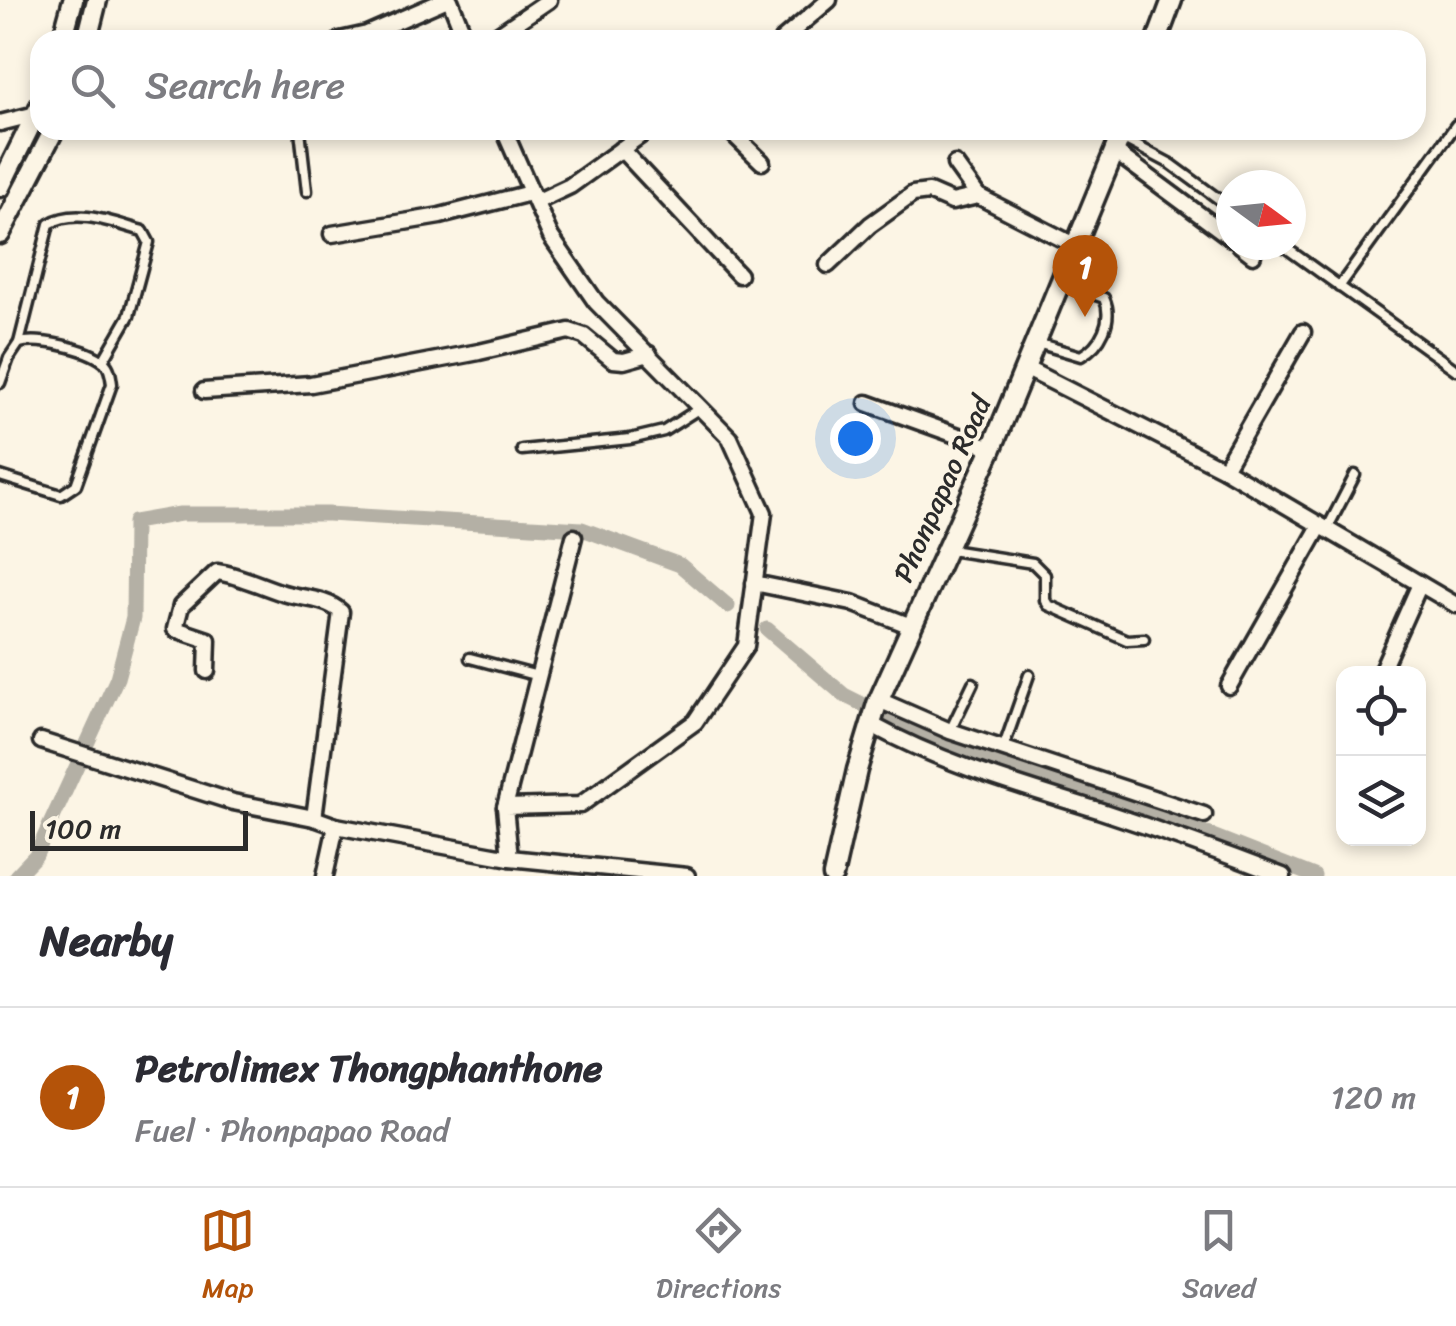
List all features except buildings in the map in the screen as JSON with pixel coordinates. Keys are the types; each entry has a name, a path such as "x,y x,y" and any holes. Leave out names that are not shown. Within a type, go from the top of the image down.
{"street":[{"path":"65,30 73,0"},
{"path":"90,30 97,0"},
{"path":"376,30 448,0 462,30"},
{"path":"505,30 549,0"},
{"path":"794,30 829,0"},
{"path":"1161,30 1172,0"},
{"path":"0,123 30,113"},
{"path":"0,188 30,126"},
{"path":"0,234 49,140"},
{"path":"505,807 580,806 695,722 746,646 764,514 730,438 596,302 551,238 508,140"},
{"path":"332,234 440,216 570,186 634,140"},
{"path":"739,140 762,162"},
{"name":"Phonpapao Road","path":"832,876 878,702 992,448 1076,246 1115,140"},
{"path":"1119,140 1216,225"},
{"path":"621,149 739,275"},
{"path":"955,164 978,196 1076,246"},
{"path":"828,266 870,226 913,194 929,192 952,202 978,196"},
{"path":"204,391 311,384 569,331 584,336 613,360 649,354"},
{"path":"1224,470 1302,332"},
{"path":"1025,368 1224,470 1456,605"},
{"path":"868,403 992,448"},
{"path":"1229,686 1323,528"},
{"path":"510,858 505,807 574,537"},
{"path":"207,671 208,640 176,629 181,606 217,572 284,594 332,604 341,612 314,818"},
{"path":"754,582 852,604 911,626"},
{"path":"1384,666 1420,584"},
{"path":"878,702 1002,749 1204,815"},
{"path":"870,724 916,749 962,767 1284,876"},
{"path":"41,741 233,802 336,826 510,858 686,876"},
{"path":"325,876 336,826"}],"lane":[{"path":"1339,287 1456,125"},
{"path":"301,140 307,191"},
{"path":"1122,140 1172,164 1216,197"},
{"path":"0,383 19,343 49,224 69,216 143,231 149,239 129,316 103,361"},
{"path":"1302,260 1456,370"},
{"path":"1036,342 1080,356 1092,350 1101,338 1108,316 1104,298 1061,283"},
{"path":"0,476 61,494 76,484 112,384 110,370 103,361 46,342 19,343"},
{"path":"522,450 630,439 664,431 700,408"},
{"path":"1323,528 1354,474"},
{"path":"946,549 1033,563 1045,575 1048,605 1127,640 1144,639"},
{"path":"470,658 538,676"},
{"path":"1002,749 1029,675"},
{"path":"950,730 973,683"}],"waterway":[{"path":"16,876 36,855 117,678 133,618 134,522 180,514 328,514 582,529 680,565 728,606"},
{"path":"767,629 844,695 890,718 962,750 1177,822 1314,876"}],"place":[{"name":"Petrolimex Thongphanthone","path":"1085,317"}]}
